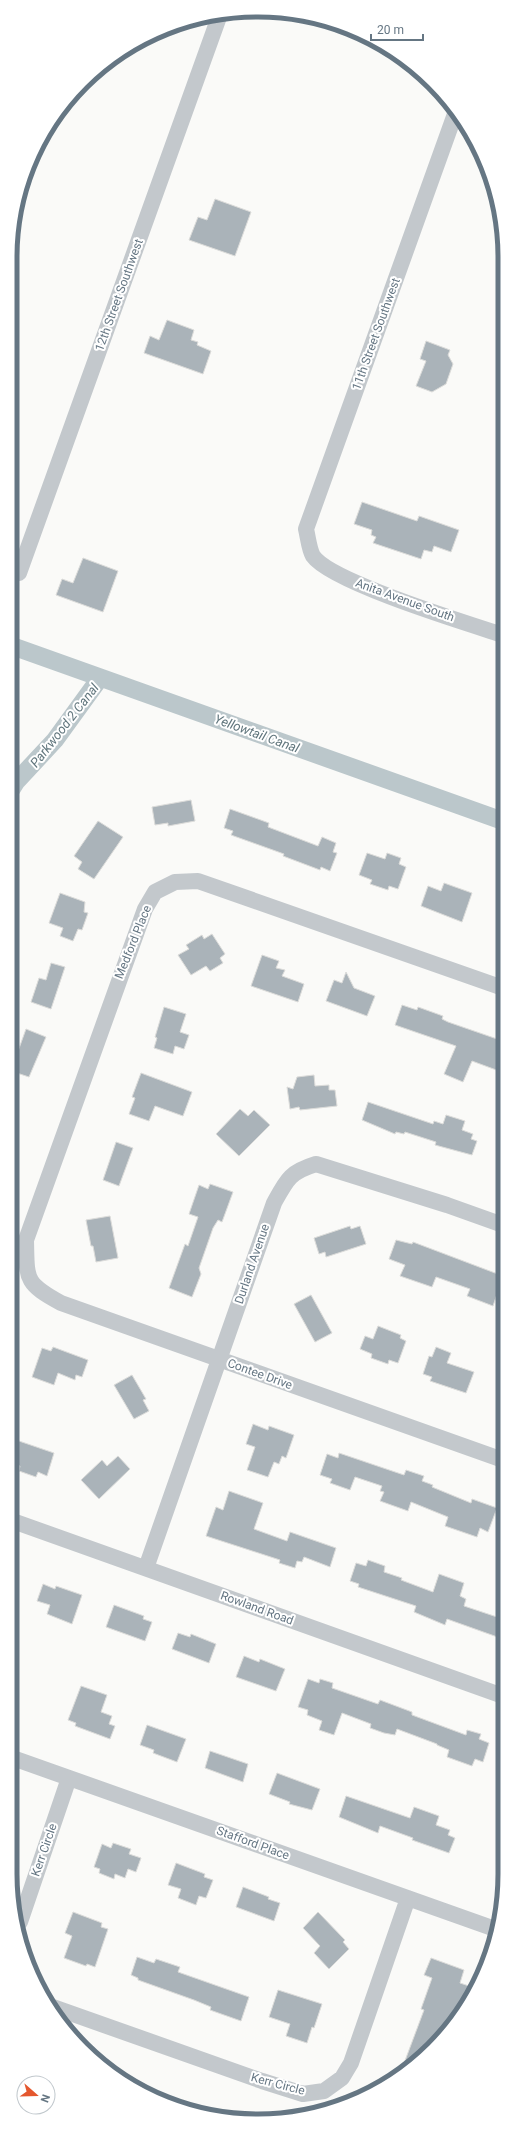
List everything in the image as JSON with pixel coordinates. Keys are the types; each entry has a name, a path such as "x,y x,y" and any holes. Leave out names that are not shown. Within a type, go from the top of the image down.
{"street":[{"name":"12th Street Southwest","path":"19,574 218,21"},
{"name":"11th Street Southwest","path":"312,555 306,529 311,511 453,119"},
{"name":"Anita Avenue South","path":"312,555 327,569 366,586 498,633"},
{"name":"Medford Place","path":"27,1274 26,1240 123,966 145,909 155,892 175,882 198,881 498,986"},
{"name":"Durland Avenue","path":"146,1568 274,1203 284,1184 298,1170 316,1164 447,1205 498,1223"},
{"name":"Contee Drive","path":"27,1274 39,1291 61,1303 498,1458"},
{"name":"Rowland Road","path":"17,1522 498,1694"},
{"name":"Stafford Place","path":"17,1759 492,1928"},
{"name":"Kerr Circle","path":"22,1918 69,1778"},
{"name":"Kerr Circle","path":"60,2009 303,2094 324,2090 342,2078 351,2063 408,1898"}],"building":[{"path":"215,199 251,212 235,256 189,240 198,217 207,220"},
{"path":"167,320 194,330 191,340 198,342 197,345 211,351 203,374 144,353 150,336 159,340"},
{"path":"426,341 450,350 448,355 453,364 446,384 432,392 416,386 426,361 420,359"},
{"path":"362,502 417,521 419,516 459,530 451,552 434,546 432,552 424,550 421,559 373,543 376,537 371,535 372,530 354,524"},
{"path":"83,558 118,571 103,612 56,595 62,579 73,583"},
{"path":"191,800 195,821 168,826 168,823 155,825 152,807"},
{"path":"230,809 269,823 268,827 318,846 322,837 336,843 333,852 337,853 330,871 321,867 320,870 283,856 284,854 231,835 233,831 224,828"},
{"path":"98,821 123,837 94,879 78,869 82,862 74,856"},
{"path":"367,853 385,859 387,853 401,858 399,864 406,867 398,889 389,886 388,890 370,884 372,880 359,875"},
{"path":"444,883 472,893 462,922 421,906 428,886 441,891"},
{"path":"60,893 85,902 84,912 88,913 82,930 78,929 73,941 60,936 63,928 49,923"},
{"path":"212,934 225,954 220,958 223,963 210,971 206,966 191,975 178,955 189,949 186,945 202,935 204,939"},
{"path":"262,955 279,961 276,968 285,970 282,976 304,984 298,1002 251,986"},
{"path":"51,963 65,967 51,1009 31,1002 39,978 46,980"},
{"path":"346,972 354,988 375,996 367,1016 326,1001 334,980 342,983"},
{"path":"402,1005 417,1010 418,1007 443,1016 442,1019 448,1022 498,1039 498,1071 472,1061 463,1082 444,1074 456,1046 395,1025"},
{"path":"164,1007 186,1014 180,1032 189,1035 184,1049 175,1046 173,1054 154,1048 157,1038 155,1037"},
{"path":"26,1029 46,1037 29,1077 17,1073 17,1054"},
{"path":"141,1073 192,1092 183,1116 155,1106 149,1121 129,1114 135,1098 132,1097"},
{"path":"314,1075 315,1086 329,1085 329,1090 335,1090 337,1106 300,1110 299,1107 290,1109 287,1087 293,1089 297,1077"},
{"path":"368,1102 433,1124 434,1121 443,1124 446,1115 465,1121 462,1130 473,1134 471,1139 477,1141 472,1155 435,1145 436,1142 405,1132 404,1134 396,1132 395,1134 362,1120"},
{"path":"240,1109 248,1116 254,1110 270,1125 239,1156 216,1134"},
{"path":"116,1142 133,1148 119,1186 103,1180"},
{"path":"210,1184 233,1192 222,1222 218,1220 213,1228 199,1268 201,1274 192,1297 169,1288 185,1244 188,1246 198,1217 189,1214 199,1185 208,1189"},
{"path":"110,1216 118,1258 96,1262 86,1220"},
{"path":"350,1226 351,1229 360,1226 366,1244 326,1257 325,1252 319,1254 314,1238"},
{"path":"396,1240 412,1244 413,1242 498,1274 498,1291 493,1306 467,1296 470,1289 436,1277 432,1287 400,1276 405,1265 389,1259"},
{"path":"311,1295 332,1333 315,1342 294,1304"},
{"path":"378,1326 401,1335 400,1338 406,1341 398,1363 389,1360 388,1364 371,1358 372,1354 360,1349 365,1336 373,1339"},
{"path":"53,1347 88,1360 82,1377 76,1375 75,1380 58,1373 54,1385 32,1377 42,1348 51,1351"},
{"path":"436,1347 451,1353 447,1363 474,1372 466,1393 430,1381 432,1377 423,1374 429,1356 432,1357"},
{"path":"132,1375 146,1399 143,1400 149,1411 134,1419 114,1385"},
{"path":"253,1424 268,1430 269,1426 294,1435 286,1458 282,1456 279,1464 274,1462 268,1477 247,1470 255,1447 246,1444"},
{"path":"17,1440 54,1453 47,1476 38,1472 36,1477 19,1471 20,1466 17,1465"},
{"path":"339,1453 404,1475 406,1470 424,1476 422,1481 433,1485 432,1487 471,1503 472,1499 497,1508 488,1532 480,1528 477,1537 445,1526 448,1517 411,1502 408,1511 380,1501 384,1492 380,1491 382,1486 355,1477 350,1490 330,1483 332,1479 320,1475 327,1454 338,1458"},
{"path":"118,1456 130,1469 99,1499 81,1480 102,1460 107,1466"},
{"path":"229,1491 263,1503 254,1529 287,1541 290,1532 336,1548 330,1567 304,1557 302,1562 297,1561 295,1568 279,1563 280,1560 206,1536 216,1507 223,1510"},
{"path":"368,1560 385,1566 384,1572 402,1578 401,1580 433,1592 439,1574 464,1583 460,1596 466,1599 464,1606 498,1617 498,1637 447,1619 445,1625 414,1612 416,1606 358,1587 359,1584 350,1581 356,1563 366,1566"},
{"path":"43,1584 55,1589 56,1586 82,1595 72,1624 47,1614 50,1605 37,1601"},
{"path":"114,1605 144,1616 143,1619 152,1622 145,1641 106,1627"},
{"path":"178,1633 190,1637 191,1634 216,1644 209,1663 172,1649"},
{"path":"244,1656 259,1662 260,1659 285,1669 276,1691 236,1677"},
{"path":"308,1679 319,1683 320,1679 333,1683 332,1688 378,1704 380,1700 412,1712 412,1715 466,1735 467,1730 481,1734 479,1739 489,1743 483,1762 475,1759 472,1766 447,1757 449,1750 437,1744 397,1729 395,1735 384,1733 370,1728 371,1724 342,1713 334,1735 319,1730 322,1721 307,1715 308,1710 298,1707"},
{"path":"81,1686 107,1695 101,1712 112,1716 109,1724 115,1726 110,1739 75,1726 76,1723 68,1720"},
{"path":"147,1725 186,1739 177,1762 153,1753 154,1750 140,1745"},
{"path":"210,1751 248,1764 243,1782 205,1768"},
{"path":"277,1773 320,1789 312,1810 289,1804 290,1802 269,1794"},
{"path":"346,1796 410,1818 414,1807 439,1816 436,1825 450,1830 448,1835 455,1838 449,1853 412,1840 413,1838 380,1826 378,1833 339,1817"},
{"path":"113,1843 131,1849 129,1854 141,1858 136,1872 128,1869 125,1878 115,1874 114,1879 99,1873 100,1869 94,1867 102,1844 111,1848"},
{"path":"176,1863 205,1874 204,1877 213,1880 206,1898 199,1896 196,1905 178,1898 181,1889 168,1885"},
{"path":"243,1887 280,1903 274,1921 236,1907"},
{"path":"73,1912 102,1923 101,1927 108,1929 95,1967 87,1964 86,1966 64,1958 72,1936 65,1933"},
{"path":"318,1912 345,1940 343,1942 349,1949 329,1969 314,1953 320,1946 303,1928"},
{"path":"137,1957 154,1963 156,1959 180,1967 178,1972 249,1997 241,2021 210,2010 211,2007 194,2000 138,1980 138,1978 131,1975"},
{"path":"431,1958 464,1970 460,1983 470,1986 448,2020 428,2044 404,2064 424,2010 421,2009 432,1978 424,1975"},
{"path":"278,1990 322,2004 307,2043 286,2036 290,2024 269,2017"}],"waterway":[{"name":"Yellowtail Canal","path":"17,648 498,819"},
{"name":"Parkwood 2 Canal","path":"17,781 55,740 100,678"}]}
